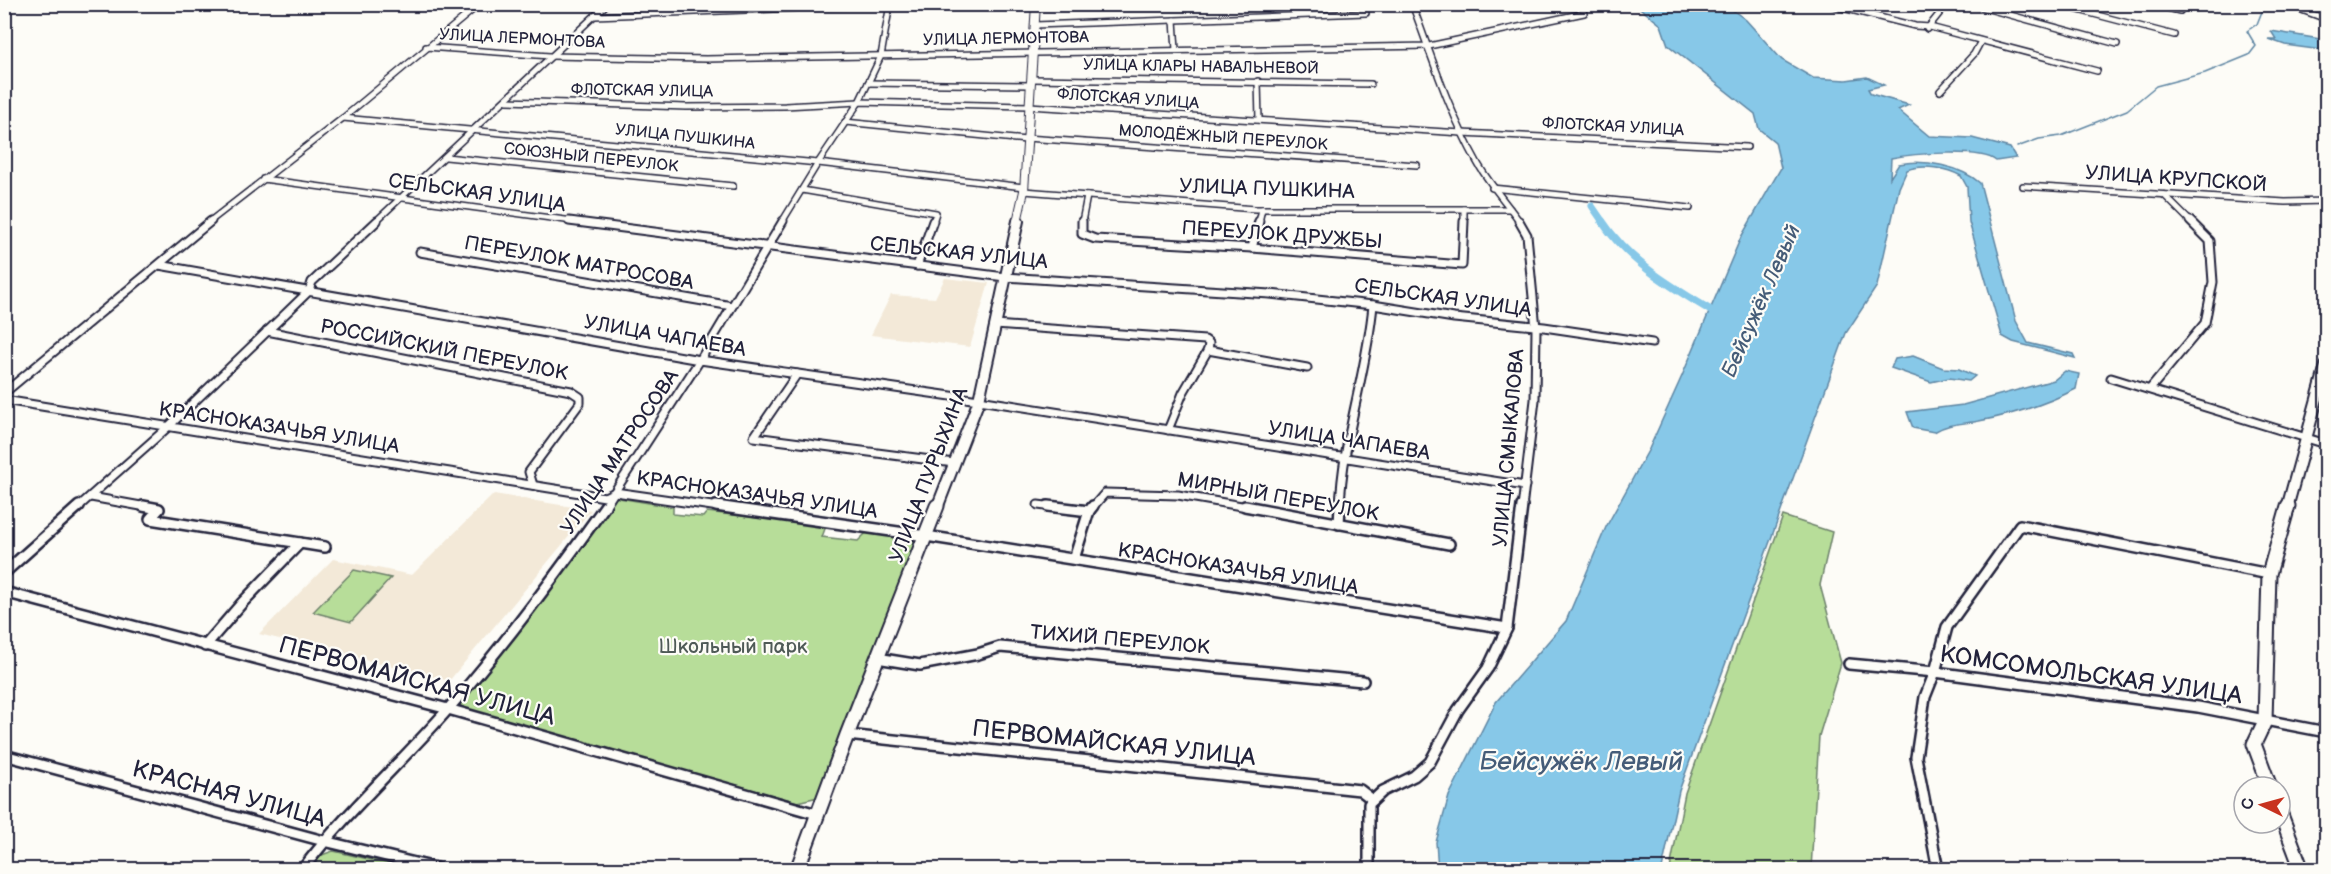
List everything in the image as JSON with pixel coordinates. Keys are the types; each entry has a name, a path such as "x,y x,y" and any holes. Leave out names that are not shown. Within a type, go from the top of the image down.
{"street":[{"path":"4,393 110,303 263,179 343,118 426,46 480,4"},
{"path":"4,573 168,427 309,291 312,282 507,102 550,56 607,4"},
{"path":"595,16 899,4"},
{"name":"УЛИЦА ПУРЫХИНА","path":"797,870 847,735 979,400 1024,189 1036,4"},
{"name":"УЛИЦА СМЫКАЛОВА","path":"1373,800 1383,791 1414,776 1430,762 1458,710 1488,668 1507,628 1535,400 1536,328 1527,235 1520,221 1492,188 1475,160 1462,133 1412,4"},
{"path":"1827,4 2097,71"},
{"path":"1928,28 1947,4"},
{"path":"1970,4 2117,44"},
{"path":"2055,4 2174,35"},
{"path":"2150,4 2181,11"},
{"name":"УЛИЦА МАТРОСОВА","path":"302,870 324,841 448,709 537,601 615,492 700,360 766,248 859,102 881,56 890,5"},
{"path":"2299,9 2326,19"},
{"path":"1035,25 1366,13"},
{"name":"УЛИЦА ЛЕРМОНТОВА","path":"426,46 550,56 706,59 1429,46 1584,13"},
{"path":"1174,20 1176,50"},
{"path":"1940,92 1974,54 1982,41"},
{"path":"1258,81 1259,120"},
{"name":"УЛИЦА КЛАРЫ НАВАЛЬНЕВОЙ","path":"868,83 1258,81 1371,84"},
{"name":"ФЛОТСКАЯ УЛИЦА","path":"507,102 686,107 784,106 859,102 1029,106 1462,133 1747,147"},
{"name":"УЛИЦА ПУШКИНА","path":"343,118 818,164 1087,196 1262,209 1510,209"},
{"name":"МОЛОДЁЖНЫЙ ПЕРЕУЛОК","path":"845,122 1026,139 1417,165"},
{"name":"СОЮЗНЫЙ ПЕРЕУЛОК","path":"446,157 733,186"},
{"name":"СЕЛЬСКАЯ УЛИЦА","path":"263,179 766,248 1005,277 1270,294 1373,305 1454,318 1544,327 1652,343"},
{"name":"УЛИЦА КРУПСКОЙ","path":"2023,186 2285,202 2326,201"},
{"path":"1492,188 1543,191 1690,208"},
{"path":"802,190 936,213 917,266"},
{"path":"2150,389 2205,323 2213,282 2210,241 2164,195"},
{"name":"ПЕРЕУЛОК ДРУЖБЫ","path":"1087,196 1081,228 1082,234 1087,238 1252,248 1462,265 1464,209"},
{"path":"1252,248 1262,209"},
{"name":"ПЕРЕУЛОК МАТРОСОВА","path":"420,252 732,306"},
{"name":"УЛИЦА ЧАПАЕВА","path":"159,265 700,360 979,400 1525,486"},
{"path":"1340,524 1340,490 1345,457 1365,371 1372,331 1373,305"},
{"path":"995,326 1205,340 1209,343 1208,350 1183,393 1168,430"},
{"name":"РОССИЙСКИЙ ПЕРЕУЛОК","path":"267,331 571,391 580,396 580,403 529,471 533,485"},
{"path":"1208,350 1307,368"},
{"path":"2266,775 2254,744 2265,721 2269,574 2326,366"},
{"path":"797,374 754,437 954,463"},
{"path":"2111,378 2326,444"},
{"name":"КРАСНОКАЗАЧЬЯ УЛИЦА","path":"4,400 605,497 615,492 926,536 1507,628"},
{"name":"МИРНЫЙ ПЕРЕУЛОК","path":"1089,511 1105,493 1178,495 1449,544"},
{"path":"91,496 159,509 150,519 325,547"},
{"path":"1038,505 1089,511 1074,559"},
{"path":"1938,870 1916,757 1925,697 1935,672 1947,627 2020,525 2269,574"},
{"path":"205,646 242,603 300,543"},
{"name":"ПЕРВОМАЙСКАЯ УЛИЦА","path":"4,592 448,709 817,814"},
{"name":"ТИХИЙ ПЕРЕУЛОК","path":"877,658 920,665 978,654 1000,647 1363,681"},
{"name":"КОМСОМОЛЬСКАЯ УЛИЦА","path":"1849,664 1935,672 2198,707 2326,732"},
{"name":"ПЕРВОМАЙСКАЯ УЛИЦА","path":"847,735 1360,790 1373,800"},
{"name":"КРАСНАЯ УЛИЦА","path":"4,755 324,841 444,870"},
{"path":"1369,870 1369,804 1373,800"},
{"path":"2289,835 2302,870"}],"shaded area":[{"path":"945,278 989,283 970,347 871,335 891,295 935,298"},
{"path":"494,494 591,510 449,681 259,634 333,559 412,575"}],"green space":[{"name":"Школьный парк","path":"613,497 673,507 673,514 703,517 707,512 826,526 822,537 858,541 867,532 918,539 818,797 797,802 464,709 459,704 553,587"},
{"path":"1783,516 1832,532 1820,585 1841,663 1819,736 1811,869 1670,869 1685,793"},
{"path":"354,570 391,578 351,622 313,612"},
{"path":"333,851 411,869 308,870 319,856"}],"water":[{"name":"Бейсужёк Левый","path":"1636,5 1726,5 1746,20 1782,60 1813,78 1846,80 1867,77 1884,85 1868,89 1871,94 1909,105 1898,110 1929,136 1972,138 2010,148 2016,158 1996,161 1976,154 1961,153 1891,158 1890,178 1899,164 1920,162 1952,168 1980,183 2016,321 2028,343 2073,354 2075,358 2013,342 2002,336 1969,222 1967,187 1961,176 1935,168 1920,167 1907,170 1899,188 1877,286 1846,333 1679,791 1662,869 1438,869 1436,842 1449,796 1496,702 1566,621 1606,527 1649,449 1741,237 1781,168 1775,142 1759,129 1755,114 1668,45 1661,25"},
{"path":"2271,31 2326,40 2326,49 2285,45 2268,39 2276,39"},
{"path":"1913,356 1943,368 1959,369 1975,376 1969,381 1949,378 1931,382 1891,368 1895,359"},
{"path":"2065,371 2079,374 2076,389 2004,416 1950,425 1934,432 1913,428 1907,412 1963,405 2054,380"}],"waterway":[{"path":"2017,147 2039,139 2061,136 2127,110 2156,86 2205,73 2249,55 2256,46 2247,31 2257,24 2265,4"},
{"path":"1592,206 1603,222"},
{"path":"1602,221 1624,249 1637,261 1665,282 1710,310"}]}
